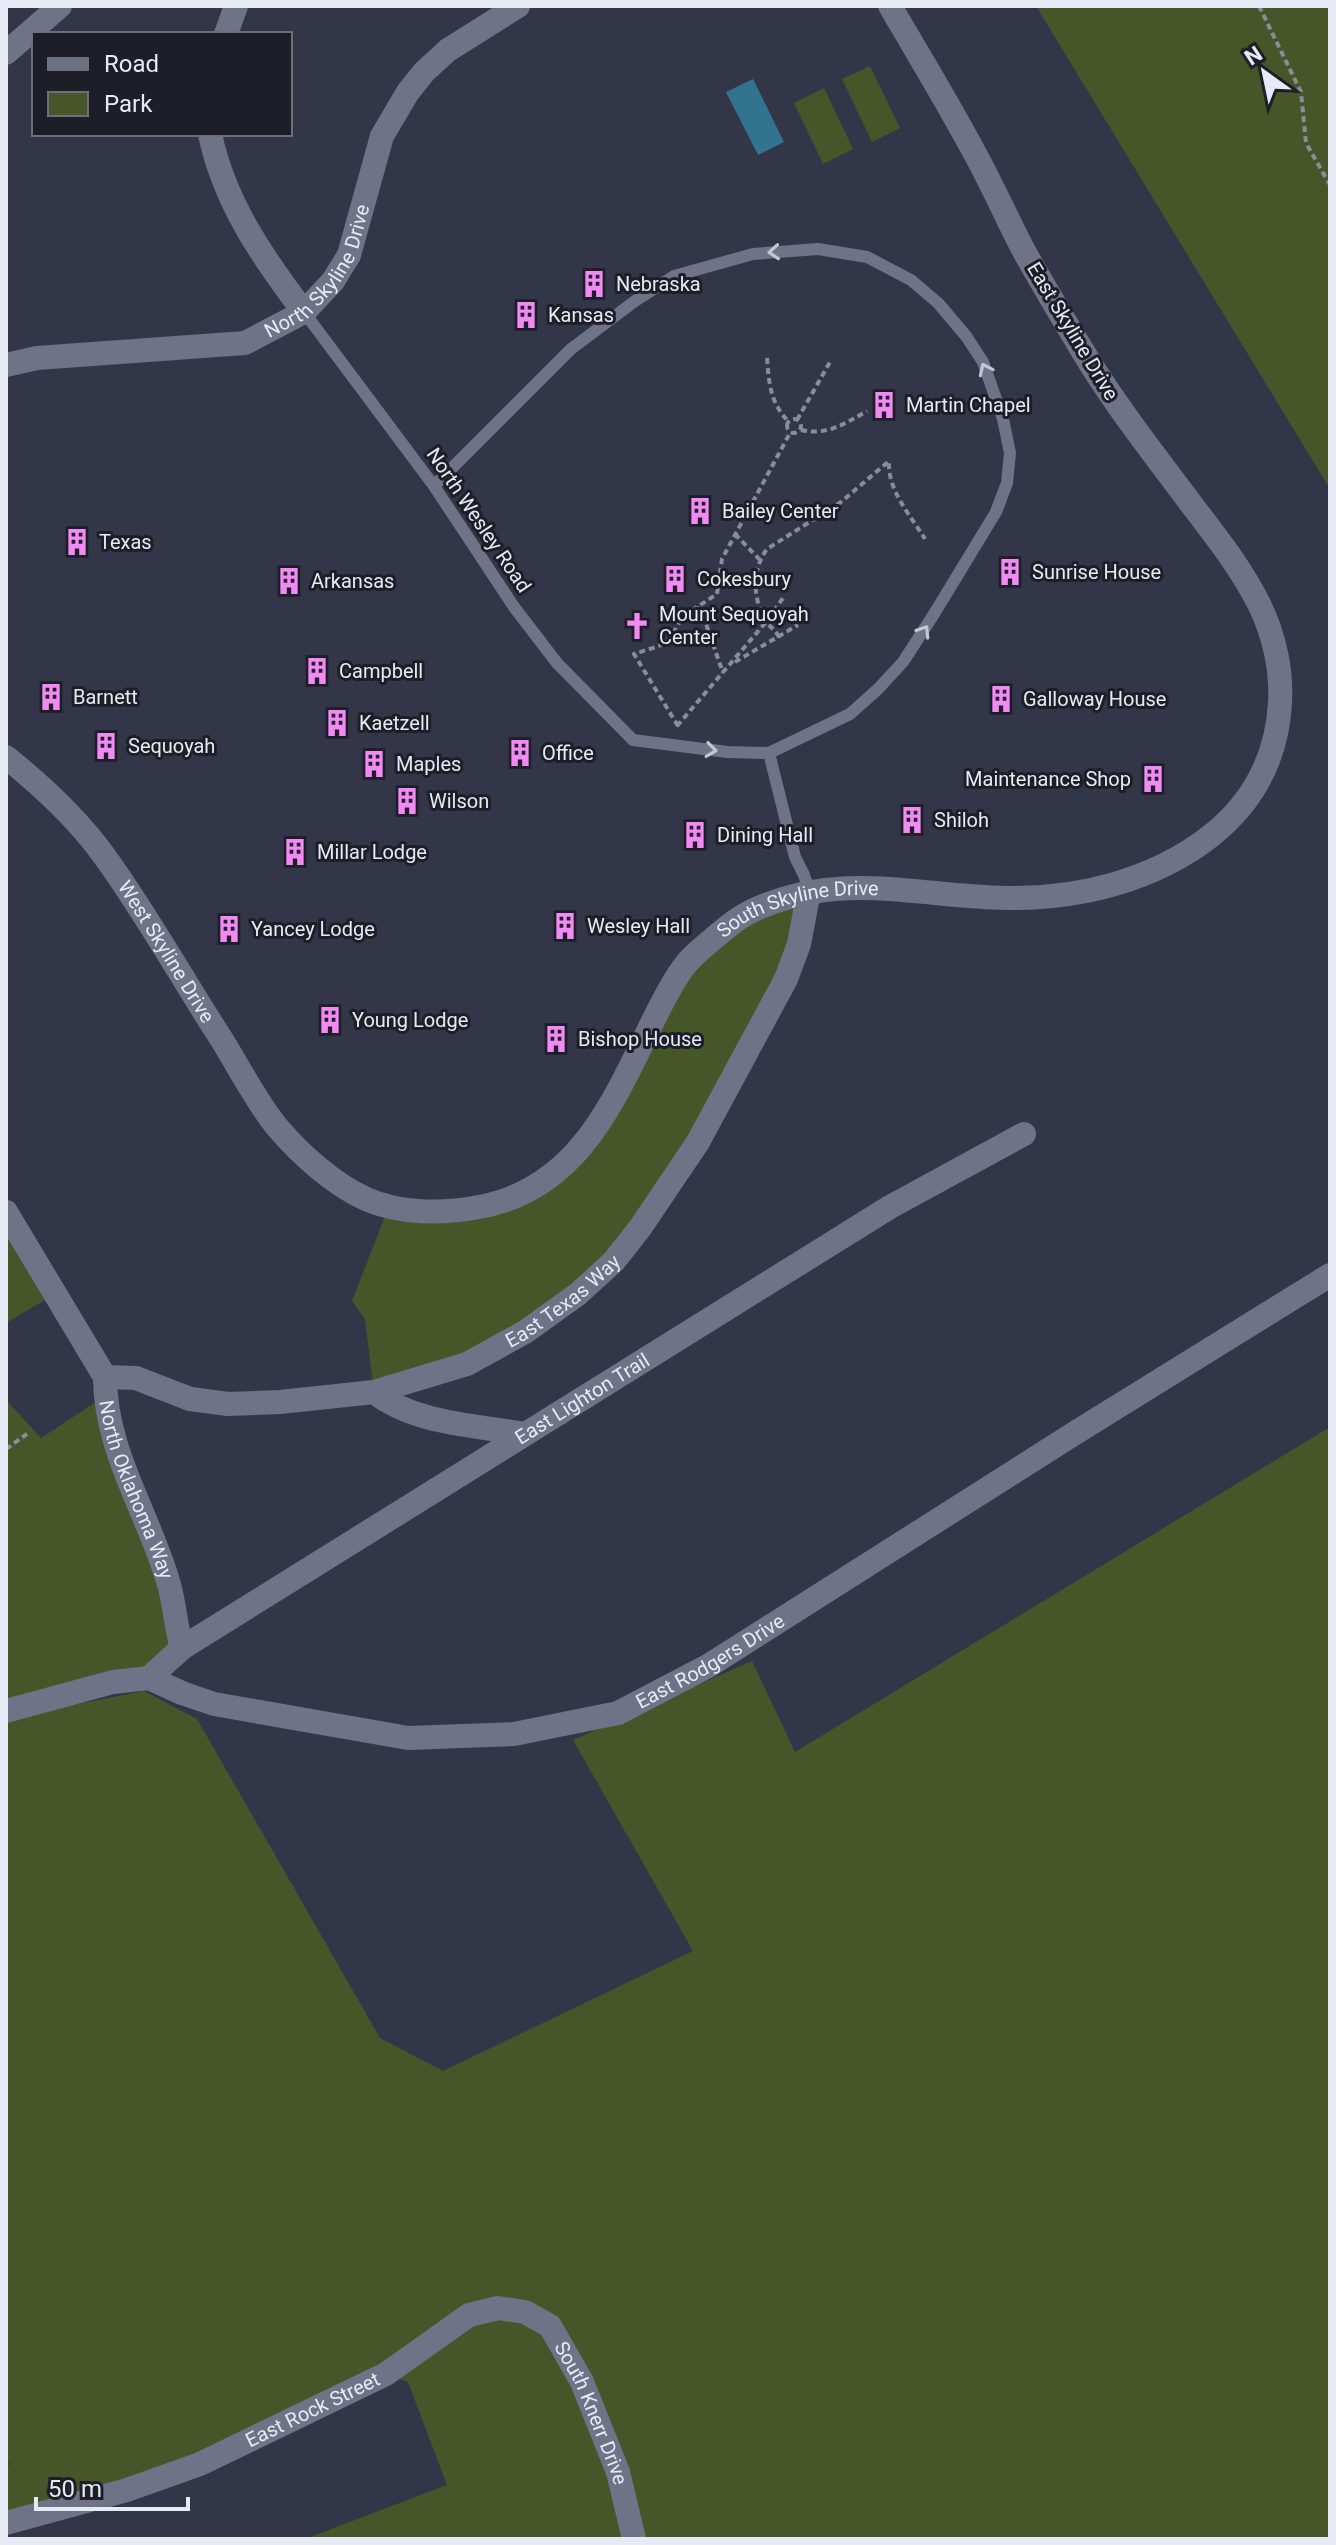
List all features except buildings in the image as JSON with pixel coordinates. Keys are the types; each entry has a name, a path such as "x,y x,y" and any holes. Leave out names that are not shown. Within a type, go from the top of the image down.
{"street":[{"path":"6,53 60,6"},
{"path":"227,32 236,6"},
{"name":"North Skyline Drive","path":"6,365 37,358 245,343 304,312 333,281 349,255 382,136 408,92 448,50 518,6"},
{"name":"East Skyline Drive","path":"890,6 973,150 1027,255 1091,364 1244,577 1261,608 1274,643"},
{"path":"210,136 225,184 249,234 304,312"},
{"name":"South Skyline Drive","path":"310,1160 339,1184 370,1201 412,1211 454,1212 497,1204 536,1186 564,1166 595,1131 665,997 687,962 730,924 753,910 809,891 842,887 872,886 1004,898 1054,897 1100,889 1146,873 1195,848 1226,823 1253,794 1273,750 1280,707 1280,675 1274,643"},
{"name":"West Skyline Drive","path":"6,757 44,790 104,856 277,1126 310,1160"},
{"name":"East Texas Way","path":"105,1377 136,1378 190,1399 228,1404 374,1392 467,1364 536,1324 578,1294 614,1261 698,1142 786,979 799,944 809,891"},
{"name":"East Lighton Trail","path":"149,1678 182,1648 524,1434 916,1192 1024,1134"},
{"name":"North Oklahoma Way","path":"6,1212 105,1377 111,1433 170,1589 182,1648"},
{"name":"East Rodgers Drive","path":"149,1678 214,1704 408,1738 514,1734 618,1713 708,1666 1330,1275"},
{"path":"374,1392 388,1403 413,1414 524,1434"},
{"path":"6,1711 113,1682 149,1678"},
{"name":"South Knerr Drive","path":"469,2315 498,2308 525,2312 550,2326 582,2382 608,2446 618,2472 634,2539"},
{"name":"East Rock Street","path":"6,2523 127,2490 200,2464 386,2374 469,2315"}],"lane":[{"path":"434,486 571,349 674,276 753,254 818,249 867,257 911,280 938,303 983,362 1003,419 1010,453 1007,483 996,512 903,662 850,714 769,753 727,752 672,745"},
{"name":"North Wesley Road","path":"304,312 434,486 514,607 557,663 633,740 672,745"},
{"path":"769,753 795,857 809,891"}],"path":[{"path":"1259,6 1301,92 1306,143 1330,185"},
{"path":"767,358 771,396 789,422"},
{"path":"789,422 797,420 830,362"},
{"path":"790,433 831,430 867,411"},
{"path":"797,420 801,430"},
{"path":"789,422 787,428 790,433"},
{"path":"678,726 634,654 650,651 670,638 681,620 717,594 722,559 790,433"},
{"path":"779,637 766,622 755,585 760,560 767,549 841,502 889,461 890,479 895,491 925,539"},
{"path":"735,534 760,560"},
{"path":"672,745 678,726 783,598"},
{"path":"697,607 723,673"},
{"path":"729,665 798,625"},
{"path":"6,1449 27,1434"}],"green space":[{"path":"1036,6 1330,6 1330,489"},
{"path":"870,66 900,128 872,142 842,79"},
{"path":"824,88 853,149 823,164 794,103"},
{"path":"809,891 797,949 640,1228 525,1332 374,1392 365,1319 352,1301 389,1206 454,1212 564,1166 687,962"},
{"path":"6,1212 55,1294 6,1323"},
{"path":"105,1396 182,1648 149,1678 6,1711 6,1400 41,1438"},
{"path":"1330,1427 1330,2539 305,2539 447,2485 408,2382 386,2374 200,2464 6,2523 6,2467 14,2461 6,2465 6,1718 144,1691 197,1719 380,2038 443,2071 693,1951 573,1740 752,1661 795,1752"}],"water":[{"path":"753,79 784,142 758,155 726,92"}],"place":[{"name":"Nebraska","path":"594,284"},
{"name":"Kansas","path":"526,315"},
{"name":"Martin Chapel","path":"884,405"},
{"name":"Bailey Center","path":"700,511"},
{"name":"Texas","path":"77,542"},
{"name":"Sunrise House","path":"1010,572"},
{"name":"Cokesbury","path":"675,579"},
{"name":"Arkansas","path":"289,581"},
{"name":"Mount Sequoyah Center","path":"637,626"},
{"name":"Campbell","path":"317,671"},
{"name":"Barnett","path":"51,697"},
{"name":"Galloway House","path":"1001,699"},
{"name":"Kaetzell","path":"337,723"},
{"name":"Sequoyah","path":"106,746"},
{"name":"Office","path":"520,753"},
{"name":"Maples","path":"374,764"},
{"name":"Maintenance Shop","path":"1153,779"},
{"name":"Wilson","path":"407,801"},
{"name":"Shiloh","path":"912,820"},
{"name":"Dining Hall","path":"695,835"},
{"name":"Millar Lodge","path":"295,852"},
{"name":"Wesley Hall","path":"565,926"},
{"name":"Yancey Lodge","path":"229,929"},
{"name":"Young Lodge","path":"330,1020"},
{"name":"Bishop House","path":"556,1039"}]}
